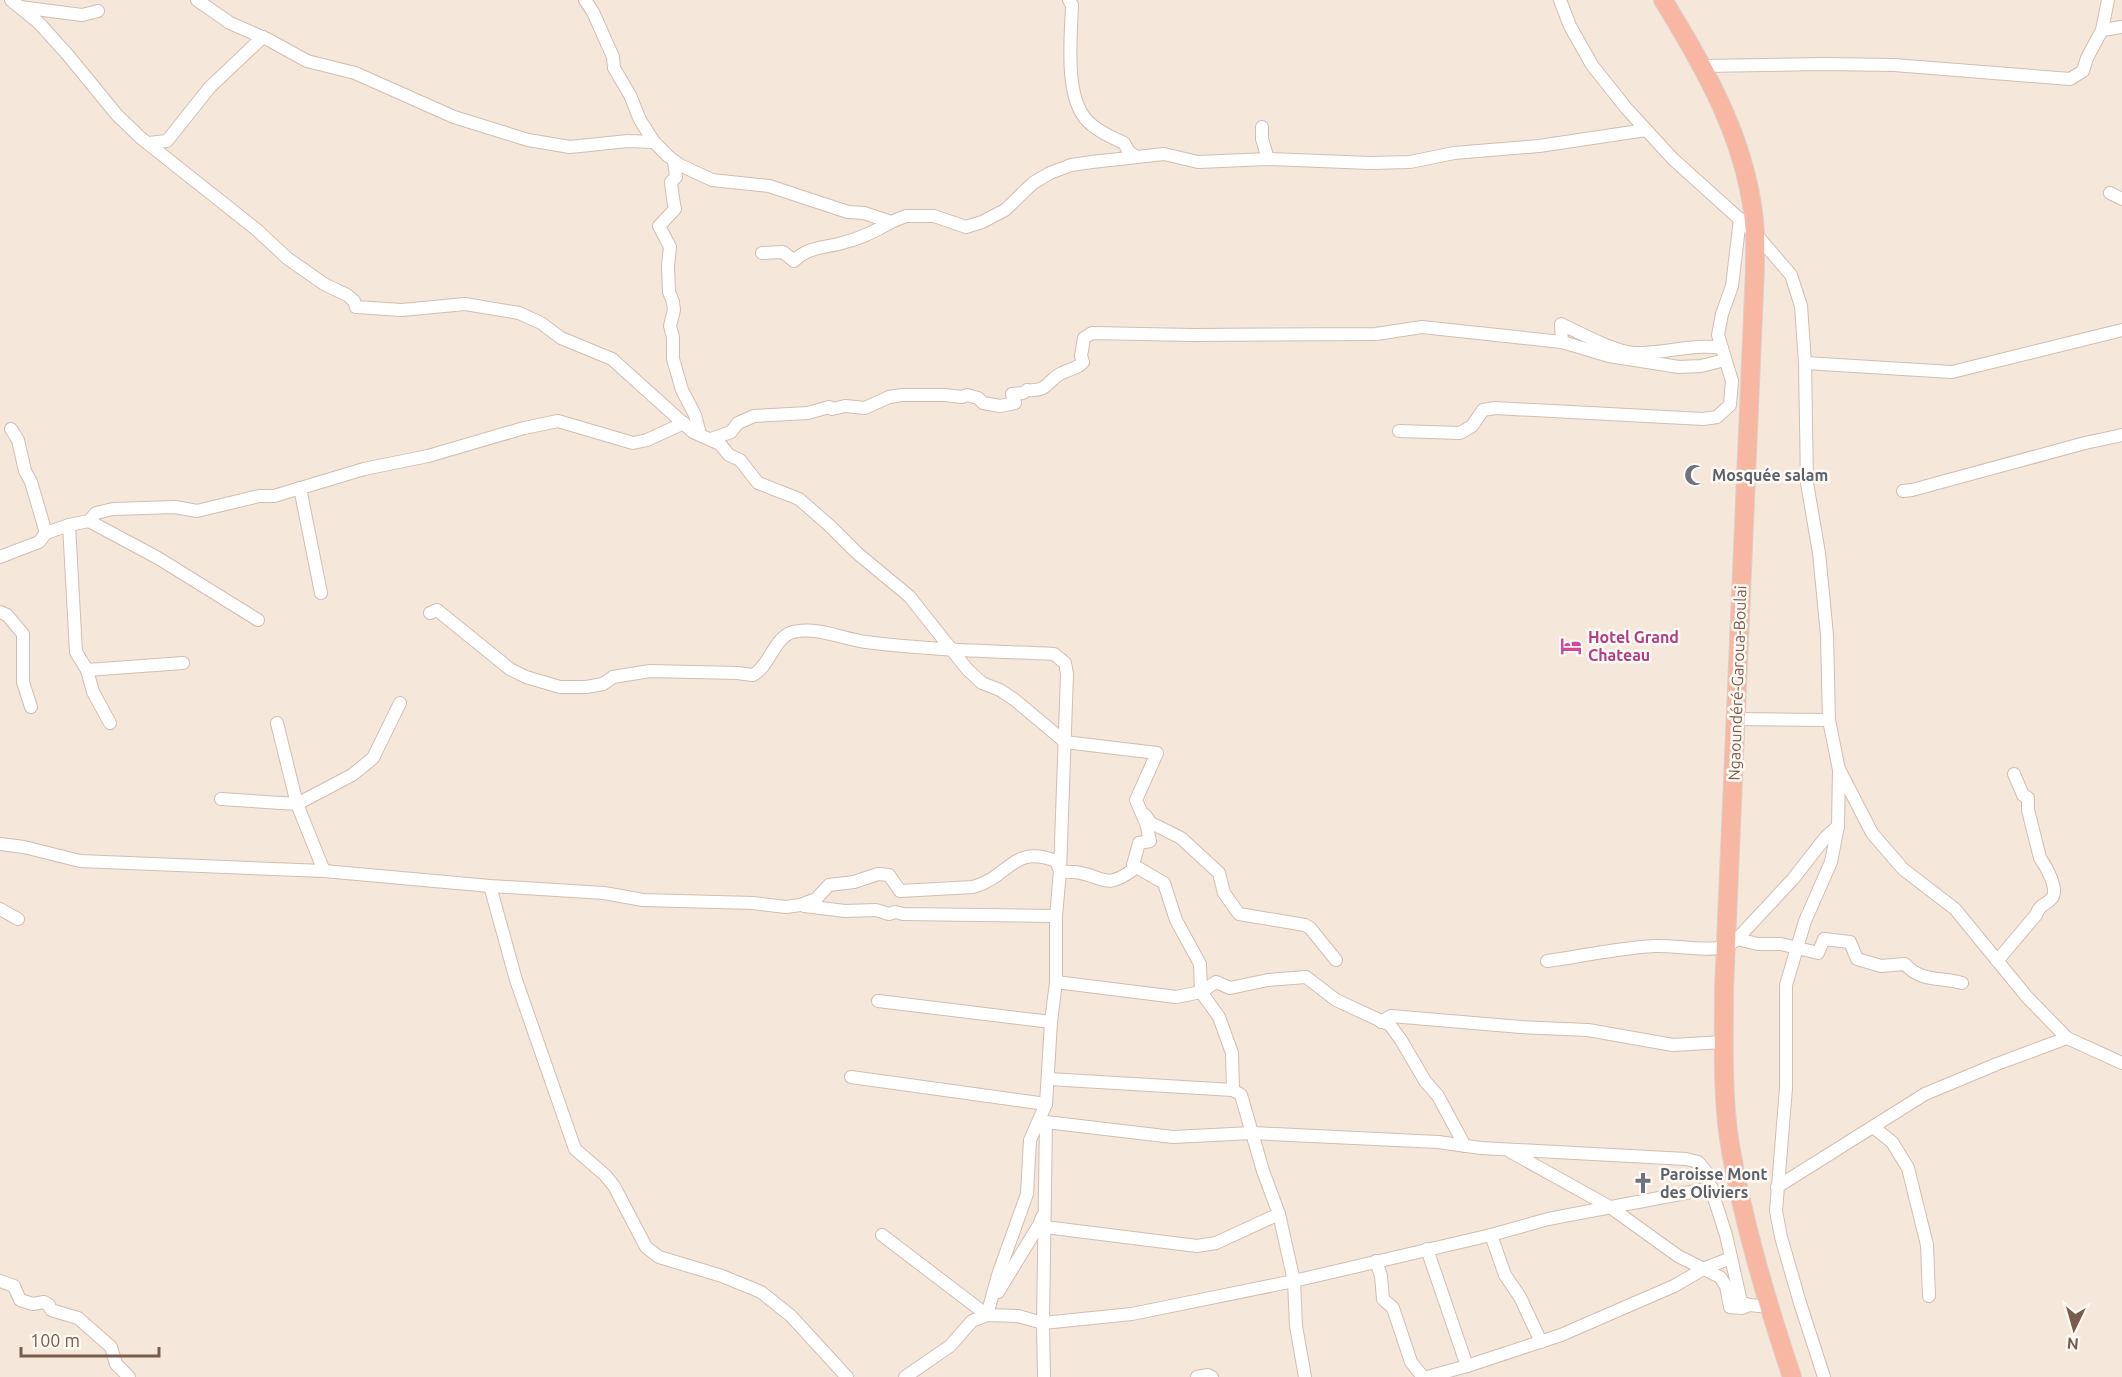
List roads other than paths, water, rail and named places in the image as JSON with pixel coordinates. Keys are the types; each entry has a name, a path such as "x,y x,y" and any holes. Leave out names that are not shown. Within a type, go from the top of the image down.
{"highway":[{"name":"Ngaoundéré-Garoua-Boulai","path":"1663,0 1703,66 1725,112 1742,159 1755,232 1736,719 1725,1095 1729,1138 1741,1197 1770,1307 1792,1377"}],"street":[{"path":"197,0 230,23 263,37 307,61 355,73 454,117 528,140 570,147 628,141 654,142"},
{"path":"585,0 593,12 612,57 614,68 630,95 640,120 654,142 674,161 691,172 712,180 769,186 839,209 864,213 891,222"},
{"path":"1069,0 1072,5 1070,46 1073,97 1089,123 1124,143 1129,152 1135,156"},
{"path":"1560,0 1570,26 1592,65 1626,108 1673,159 1755,232 1791,275 1801,306 1807,483 1819,553 1827,635 1829,720 1839,770 1838,826 1831,862 1805,921 1786,985 1786,1088 1776,1211 1800,1303 1824,1377"},
{"path":"1703,66 1894,65 2070,79 2083,71 2087,58 2102,30 2108,0"},
{"path":"16,3 82,15 98,11"},
{"path":"16,3 39,23 67,54 117,115 257,230 287,258 324,284 347,295 354,301 356,307 402,310 465,304 519,313 542,322 561,338 612,359 693,432 720,444 729,455 741,460 758,483 799,499 830,526 857,553 909,596 967,669 982,683 1000,690 1015,700 1065,742 1157,753 1136,801 1151,823 1181,838 1220,873 1224,893 1239,914 1305,925 1336,960"},
{"path":"2102,30 2122,27"},
{"path":"149,143 166,141 210,87 263,37"},
{"path":"1262,127 1262,139 1268,159"},
{"path":"762,253 783,252 794,261 802,253 869,234 906,216 934,216 966,227 982,222 1005,210 1033,183 1050,172 1071,165 1135,156 1164,154 1198,162 1268,159 1370,163 1410,162 1454,153 1539,146 1646,130"},
{"path":"674,161 676,177 671,182 675,209 659,226 670,247 668,266 669,292 674,314 670,326 673,337 673,359 682,390 706,437"},
{"path":"2110,193 2122,199"},
{"path":"1399,431 1460,433 1472,426 1483,410 1495,408 1703,419 1716,417 1730,405 1732,381 1718,335 1722,314 1732,286 1740,219"},
{"path":"1562,342 1561,324 1632,353 1679,351 1705,345 1723,354"},
{"path":"706,437 731,432 738,423 754,416 808,413 829,407 832,409 845,406 865,408 889,397 902,395 962,397 967,395 978,398 983,403 1000,406 1015,403 1012,394 1023,393 1027,390 1038,391 1060,374 1080,365 1083,362 1081,356 1083,338 1092,333 1376,334 1422,327 1562,342 1609,356 1679,367 1701,366 1723,354"},
{"path":"1804,363 1952,372 2122,330"},
{"path":"0,557 39,542 46,533 89,521 96,513 113,509 175,507 197,511 259,496 274,496 364,469 428,456 524,428 558,422 633,443 647,440 684,423"},
{"path":"11,429 18,440 46,533"},
{"path":"1903,491 2122,435"},
{"path":"300,488 321,593"},
{"path":"89,521 158,558 258,620"},
{"path":"69,525 76,652 87,670 93,692 110,723"},
{"path":"430,613 436,610 510,669 526,677 560,687 573,688 603,684 613,676 650,671 753,675 764,666 783,638 791,632 808,631 865,642 1054,654 1065,663 1067,675 1060,872 1056,916 1056,982 1046,1104 1030,1140 1027,1194 998,1275 987,1315"},
{"path":"0,612 7,615 22,634 23,682 31,706"},
{"path":"87,670 183,663"},
{"path":"221,799 297,804 352,775 373,759 400,703"},
{"path":"1736,719 1829,720"},
{"path":"277,723 297,804 324,871"},
{"path":"1839,770 1872,834 1903,869 1955,909 2027,997 2067,1038 2122,1063"},
{"path":"1997,961 2036,915 2039,907 2052,898 2055,888 2040,858 2028,810 2028,798 2023,795 2014,774"},
{"path":"1060,872 1075,872 1106,882 1114,881 1134,869 1139,843 1150,841 1139,806"},
{"path":"1731,943 1793,879 1825,838 1838,826"},
{"path":"0,844 43,850 80,861 324,871 490,886 604,893 643,900 753,903 786,907 816,899 829,885 854,882 878,874 889,875 900,891 920,891 959,889 984,884 1022,857 1031,855 1042,855 1056,861 1060,872"},
{"path":"1133,865 1164,883 1176,920 1200,964 1201,992 1219,1017 1232,1053 1233,1090"},
{"path":"490,886 516,980 575,1149 614,1186 646,1247 659,1257 722,1276 761,1292 791,1316 847,1377"},
{"path":"800,905 845,911 876,910 889,914 895,912 903,914 1056,916"},
{"path":"0,909 18,919"},
{"path":"1547,961 1657,945 1684,948 1731,943 1781,944 1818,953 1824,939 1850,942 1857,959 1881,966 1905,964 1913,974 1934,980 1947,979 1962,983"},
{"path":"1056,982 1176,997 1201,992 1216,982 1230,988 1268,980 1306,977 1336,1000 1390,1025 1425,1081 1438,1096 1465,1146"},
{"path":"878,1001 1051,1022"},
{"path":"1381,1022 1390,1016 1588,1030 1673,1045 1725,1042"},
{"path":"1777,1187 1925,1094 2067,1038"},
{"path":"851,1077 1046,1104"},
{"path":"1049,1078 1233,1090 1241,1095 1280,1214 1294,1281 1296,1326 1305,1377"},
{"path":"1044,1377 1046,1122 1173,1137 1252,1133 1438,1142 1508,1150 1686,1159 1698,1162 1705,1170 1712,1188 1741,1302 1770,1307"},
{"path":"1873,1127 1893,1142 1908,1168 1927,1245 1929,1296"},
{"path":"1508,1150 1610,1207 1678,1256 1720,1276 1726,1286 1730,1307 1743,1308 1749,1305"},
{"path":"905,1377 950,1346 972,1321 987,1315 1018,1316 1043,1323 1132,1314 1294,1281 1491,1235 1548,1219 1712,1188"},
{"path":"987,1315 1000,1288 1039,1225 1045,1209"},
{"path":"1045,1227 1197,1246 1216,1243 1280,1214"},
{"path":"882,1235 987,1315"},
{"path":"1491,1235 1505,1275 1520,1297 1541,1342"},
{"path":"1427,1249 1467,1366"},
{"path":"1376,1262 1381,1276 1383,1299 1393,1308 1411,1362 1425,1377 1541,1342 1625,1309 1674,1286 1705,1268 1731,1258"},
{"path":"0,1281 14,1286 20,1300 33,1304 44,1302 51,1310 78,1318 111,1347 116,1364 129,1377"},
{"path":"1197,1377 1212,1377"}],"place":[{"name":"Mosquée salam","path":"1695,475"},
{"name":"Hotel Grand Chateau","path":"1571,646"},
{"name":"Paroisse Mont des Oliviers","path":"1643,1183"}]}
